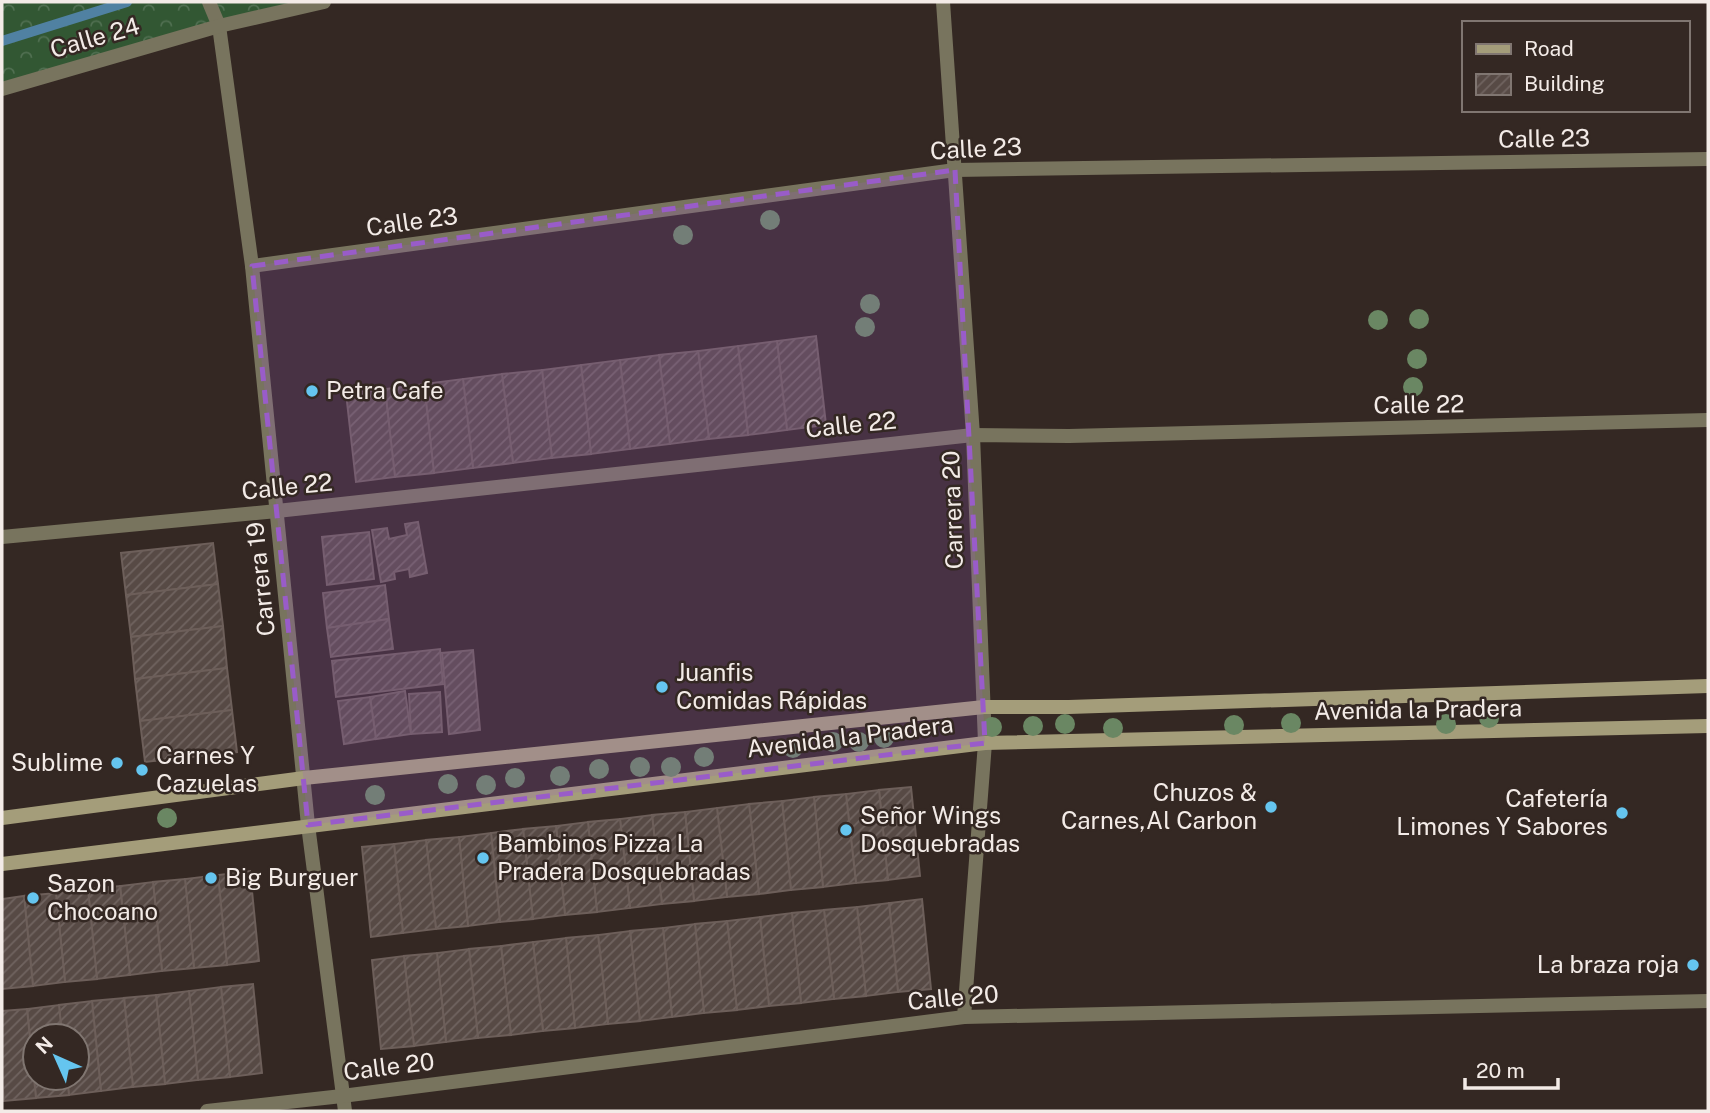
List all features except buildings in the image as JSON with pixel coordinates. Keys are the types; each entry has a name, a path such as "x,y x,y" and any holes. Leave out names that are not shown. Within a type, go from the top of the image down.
{"street":[{"name":"Carrera 19","path":"209,2 219,26 252,266 309,825 345,1111"},
{"name":"Calle 24","path":"2,89 219,26 324,2"},
{"name":"Carrera 20","path":"943,2 973,435 985,743 964,1017"},
{"name":"Calle 23","path":"252,266 955,170 1708,159"},
{"name":"Calle 22","path":"2,537 277,511 973,435 1069,436 1708,420"},
{"name":"Avenida la Pradera","path":"2,818 304,778 984,707 1069,707 1708,685"},
{"name":"Avenida la Pradera","path":"2,863 985,743 1708,726"},
{"name":"Calle 20","path":"207,1111 964,1017 1708,1000"}],"highlighted area":[{"path":"955,170 985,743 308,825 252,266"}],"green space":[{"path":"2,2 324,2 2,89"}],"waterway":[{"path":"2,41 127,2"}],"place":[{"name":"Petra Cafe","path":"312,391"},
{"name":"Juanfis Comidas Rápidas","path":"662,687"},
{"name":"Sublime","path":"117,763"},
{"name":"Carnes Y Cazuelas","path":"142,770"},
{"name":"Chuzos & Carnes,Al Carbon","path":"1271,807"},
{"name":"Cafetería Limones Y Sabores","path":"1622,813"},
{"name":"Señor Wings Dosquebradas","path":"846,830"},
{"name":"Bambinos Pizza La Pradera Dosquebradas","path":"483,858"},
{"name":"Big Burguer","path":"211,878"},
{"name":"Sazon Chocoano","path":"33,898"},
{"name":"La braza roja","path":"1693,965"}]}
